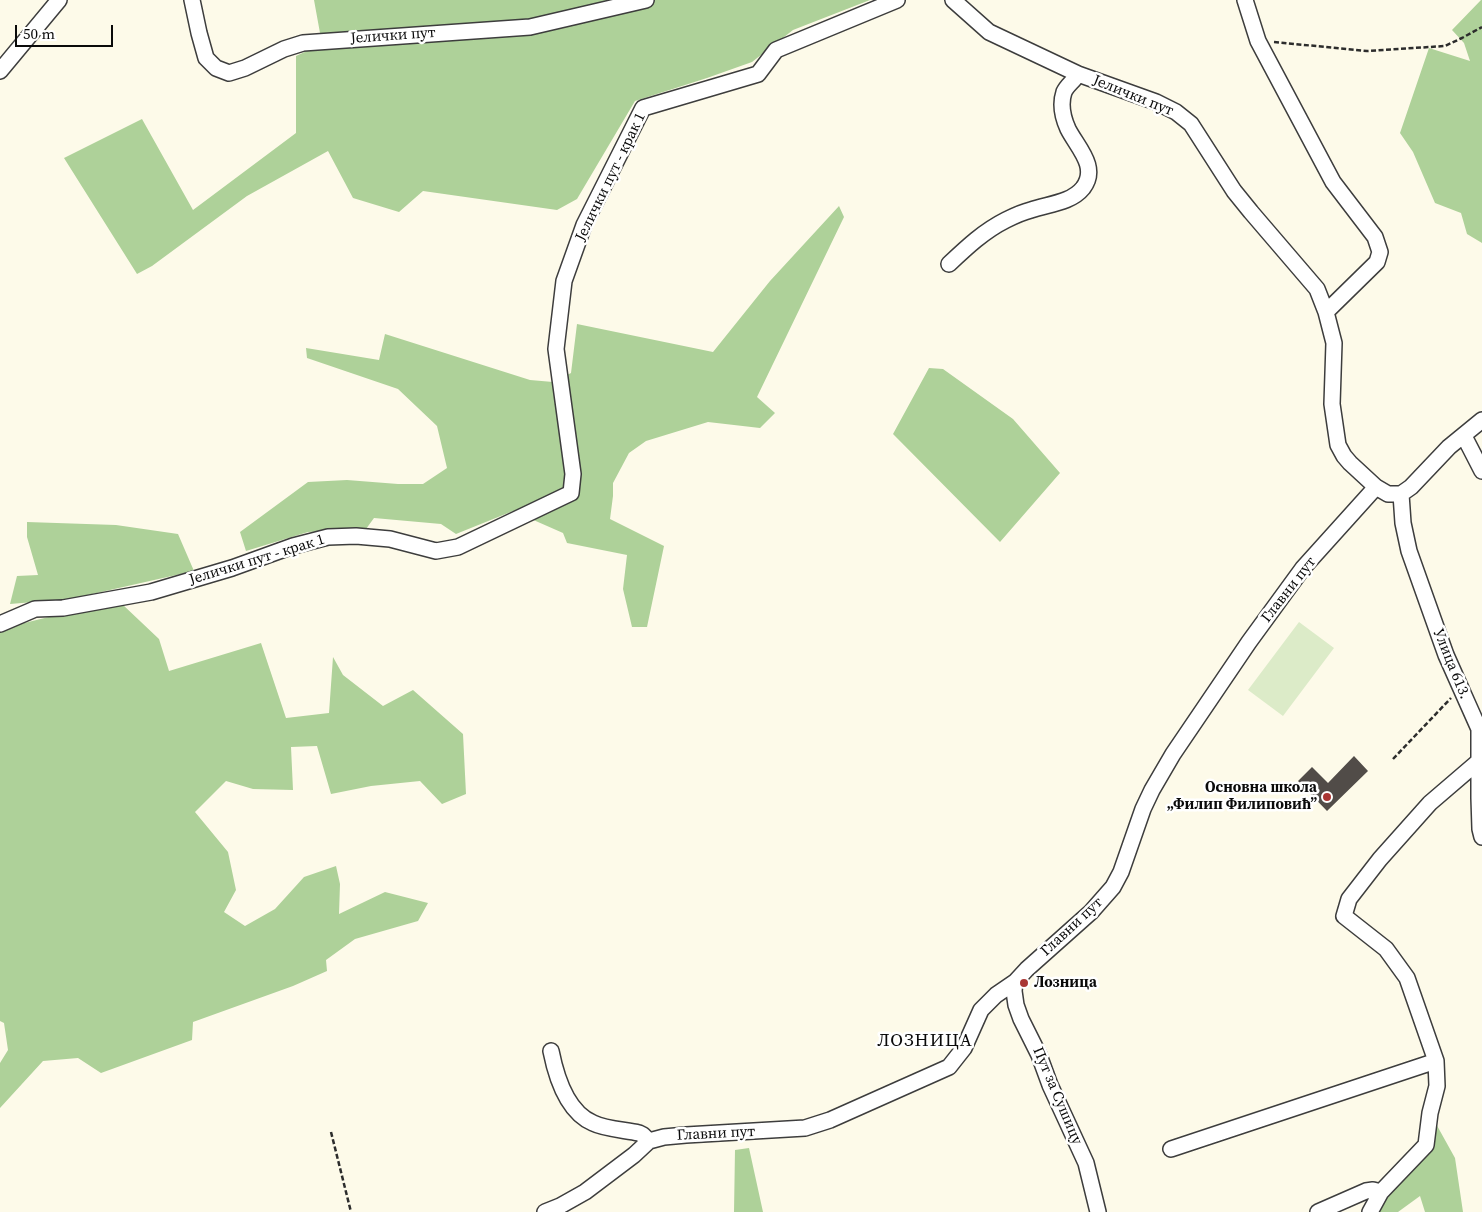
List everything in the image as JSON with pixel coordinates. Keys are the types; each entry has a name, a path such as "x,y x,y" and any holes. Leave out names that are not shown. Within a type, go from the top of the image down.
{"street":[{"path":"0,70 59,0"},
{"name":"Јелички пут","path":"192,0 206,58 216,68 229,72 245,68 303,43 530,27 646,0"},
{"name":"Јелички пут - крак 1","path":"0,624 35,609 62,608 152,592 232,568 293,546 328,538 356,536 390,539 436,551 458,546 571,494 573,474 556,349 564,281 584,225 643,108 758,74 776,50 897,0"},
{"name":"Јелички пут","path":"953,0 989,32 1078,74 1156,102 1176,112 1191,124 1240,198 1317,289 1326,312 1334,343 1332,404 1338,445 1350,463 1376,487"},
{"path":"1245,0 1258,41 1333,182 1375,237 1380,252 1377,262 1326,312"},
{"path":"949,264 974,240 994,227 1031,209 1065,201 1084,187 1088,176 1088,165 1084,154 1065,123 1062,106 1066,88 1078,74"},
{"path":"1376,487 1388,494 1401,494 1411,487 1443,452 1482,420"},
{"path":"1464,436 1482,471"},
{"name":"Главни пут","path":"649,1141 664,1137 805,1128 830,1120 948,1067 964,1048 981,1010 1003,990 1016,982 1027,969 1091,912 1113,886 1121,872 1143,809 1173,754 1249,642 1289,588 1310,561 1376,487"},
{"name":"Улица 613.","path":"1401,494 1403,523 1409,551 1446,655 1479,729 1480,829 1482,837"},
{"path":"1370,1212 1381,1192 1426,1145 1430,1113 1437,1086 1436,1061 1407,978 1386,949 1344,916 1348,899 1380,859 1430,803 1479,761"},
{"name":"Пут за Сушицу","path":"1016,982 1014,991 1016,1005 1086,1163 1098,1212"},
{"path":"545,1212 560,1206 584,1192 634,1155 649,1141 639,1133 593,1123 578,1113 558,1080 551,1051"},
{"path":"1171,1149 1436,1061"},
{"path":"1318,1212 1366,1191 1381,1192"}],"path":[{"path":"1258,41 1367,51 1446,46 1482,27"},
{"path":"1393,759 1460,688"},
{"path":"331,1132 351,1212"}],"green space":[{"path":"314,0 870,0 793,30 752,62 635,101 577,199 557,210 423,191 399,212 353,198 328,151 247,196 152,266 137,274 64,158 142,119 193,210 296,133 296,56 322,44"},
{"path":"1481,0 1482,243 1467,234 1461,213 1435,203 1413,152 1400,133 1429,48 1470,61 1464,43 1452,30"},
{"path":"839,206 844,217 757,397 775,413 760,428 708,422 646,441 629,453 613,483 610,519 664,546 647,627 632,627 623,589 627,555 567,543 563,533 513,511 456,534 441,524 374,518 366,529 308,532 246,551 240,532 308,482 347,480 423,484 447,468 437,426 398,389 307,358 306,348 379,360 385,334 530,380 553,382 571,373 577,324 713,352 770,281"},
{"path":"929,368 943,369 1013,419 1060,473 1000,542 893,434"},
{"path":"27,522 116,525 178,534 194,571 70,599 10,604 17,576 38,575 27,537"},
{"path":"122,604 159,639 169,671 261,643 286,718 329,713 333,657 343,675 383,706 413,690 463,734 466,794 442,804 420,781 371,786 331,794 317,746 291,747 293,790 253,789 226,781 195,812 228,852 236,890 224,912 245,926 275,909 304,877 336,866 340,884 339,914 385,892 428,903 418,921 355,939 326,960 327,971 293,986 193,1022 192,1040 101,1073 78,1058 43,1061 0,1108 0,1063 8,1050 4,1023 0,1021 0,629 69,612"},
{"path":"1299,622 1334,648 1283,716 1248,690"},
{"path":"1430,1113 1455,1158 1463,1212 1425,1212 1420,1196 1398,1212 1370,1212 1426,1145"},
{"path":"749,1148 763,1212 734,1212 735,1150"}],"building":[{"name":"Основна школа „Филип Филиповић”","path":"1354,756 1368,771 1327,811 1298,781 1312,767 1328,783"}],"place":[{"name":"Основна школа „Филип Филиповић”","path":"1327,797"},
{"name":"Лозница","path":"1024,983"}],"district":[{"name":"ЛОЗНИЦА","path":"925,1041"}]}
